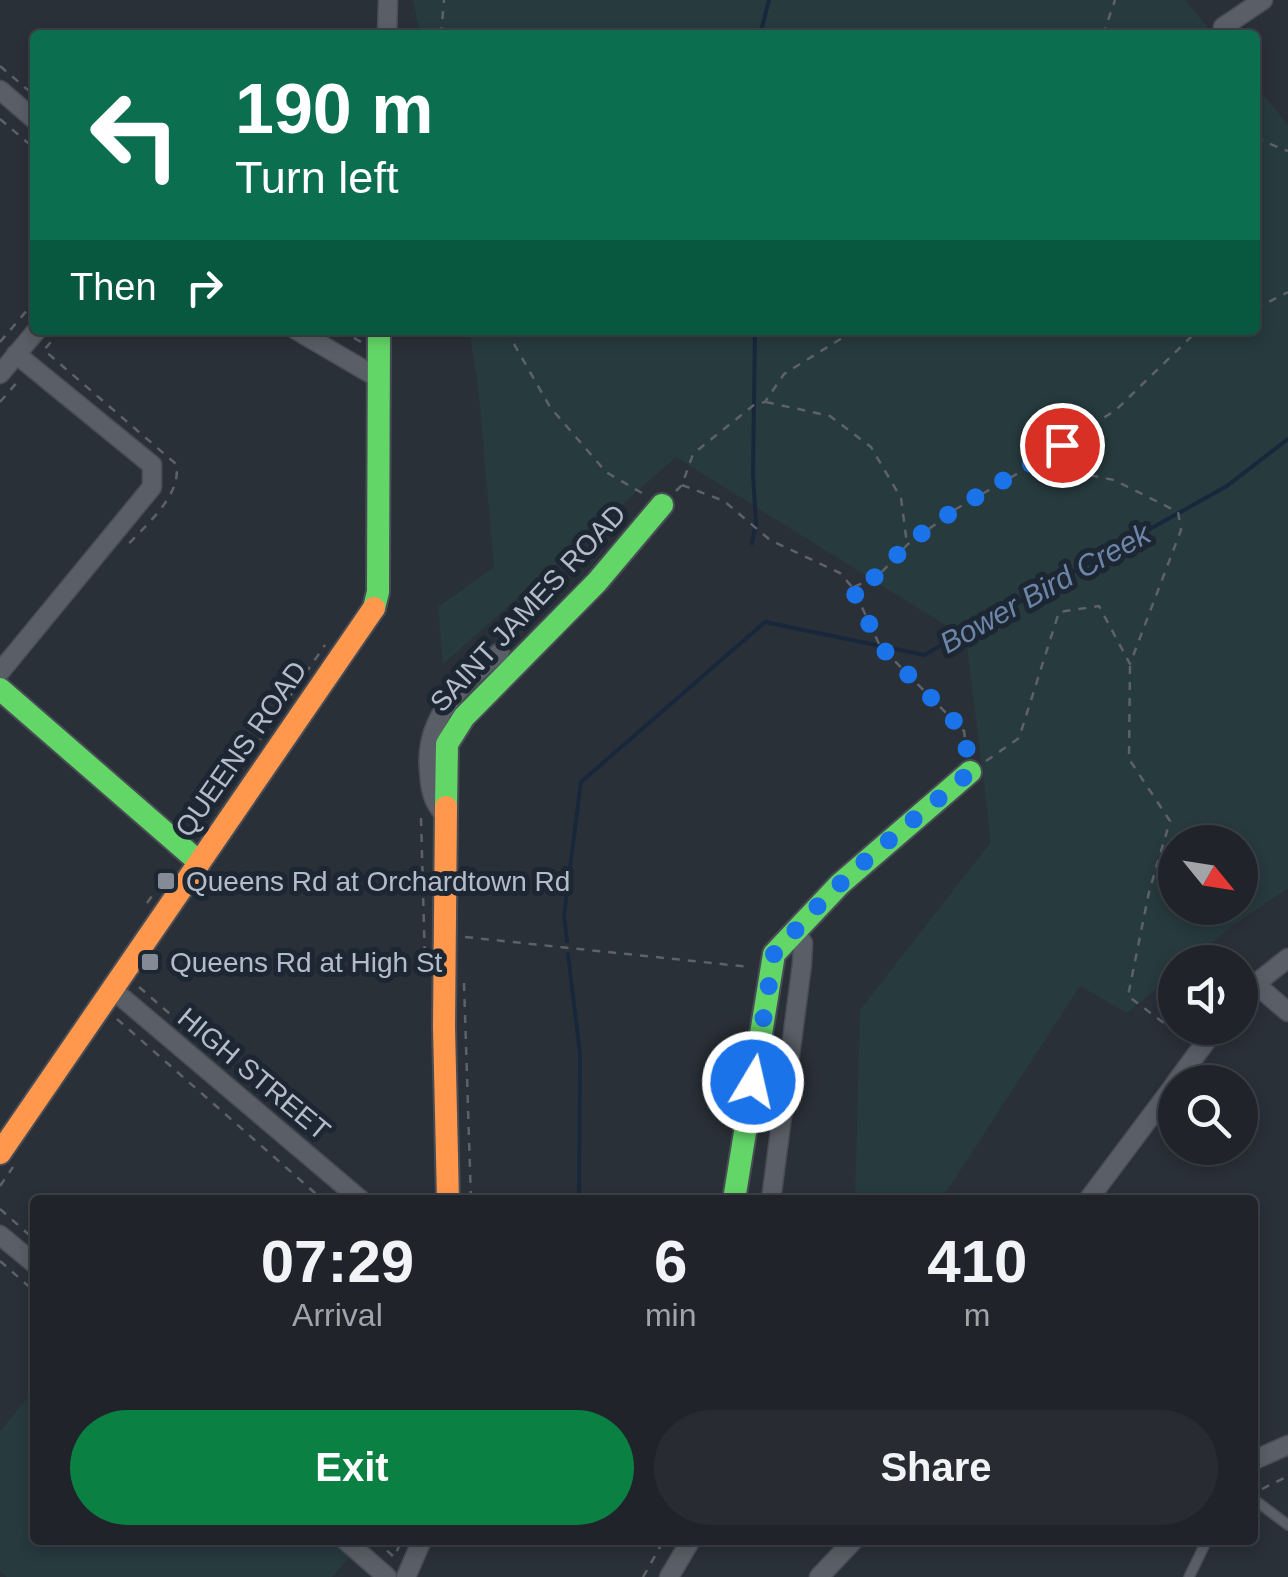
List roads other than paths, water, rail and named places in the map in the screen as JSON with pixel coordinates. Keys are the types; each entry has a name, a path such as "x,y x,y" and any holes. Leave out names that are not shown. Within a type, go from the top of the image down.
{"street":[{"path":"387,30 388,0"},
{"path":"1222,27 1262,0"},
{"path":"0,90 30,116"},
{"path":"0,374 33,335"},
{"path":"305,335 378,378"},
{"name":"QUEENS ROAD","path":"10,1154 112,989 374,610 378,592 380,335"},
{"path":"0,672 152,487 152,464 16,354"},
{"name":"SAINT JAMES ROAD","path":"448,1195 446,744 452,732 597,582 662,506"},
{"name":"SAINT JAMES ROAD","path":"444,814 432,795 428,746 432,729 451,700 500,652"},
{"path":"0,689 200,862"},
{"path":"735,1195 774,954 784,938 796,931 835,889 970,772"},
{"path":"772,1195 802,964 803,944 796,931"},
{"path":"1258,981 1288,958"},
{"name":"HIGH STREET","path":"112,989 355,1195"},
{"path":"1258,996 1288,1012"},
{"path":"1092,1195 1158,1106"},
{"path":"0,1235 30,1260"},
{"path":"1258,1458 1288,1446"},
{"path":"354,1545 391,1565"},
{"path":"406,1577 420,1545"},
{"path":"668,1577 688,1545"},
{"path":"818,1577 835,1545"},
{"path":"818,1577 849,1545"}],"lane":[{"path":"1258,1497 1288,1525"},
{"path":"1189,1577 1205,1545"}],"waterway":[{"path":"761,30 769,0"},
{"path":"752,543 756,523 755,335"},
{"name":"Bower Bird Creek","path":"567,941 564,915 581,782 765,622 924,655 1227,486 1288,439"},
{"name":"Bower Bird Creek","path":"568,954 580,1054 579,1195"}],"place":[{"name":"Queens Rd at Orchardtown Rd","path":"166,881"},
{"name":"Queens Rd at High St","path":"150,962"}]}
